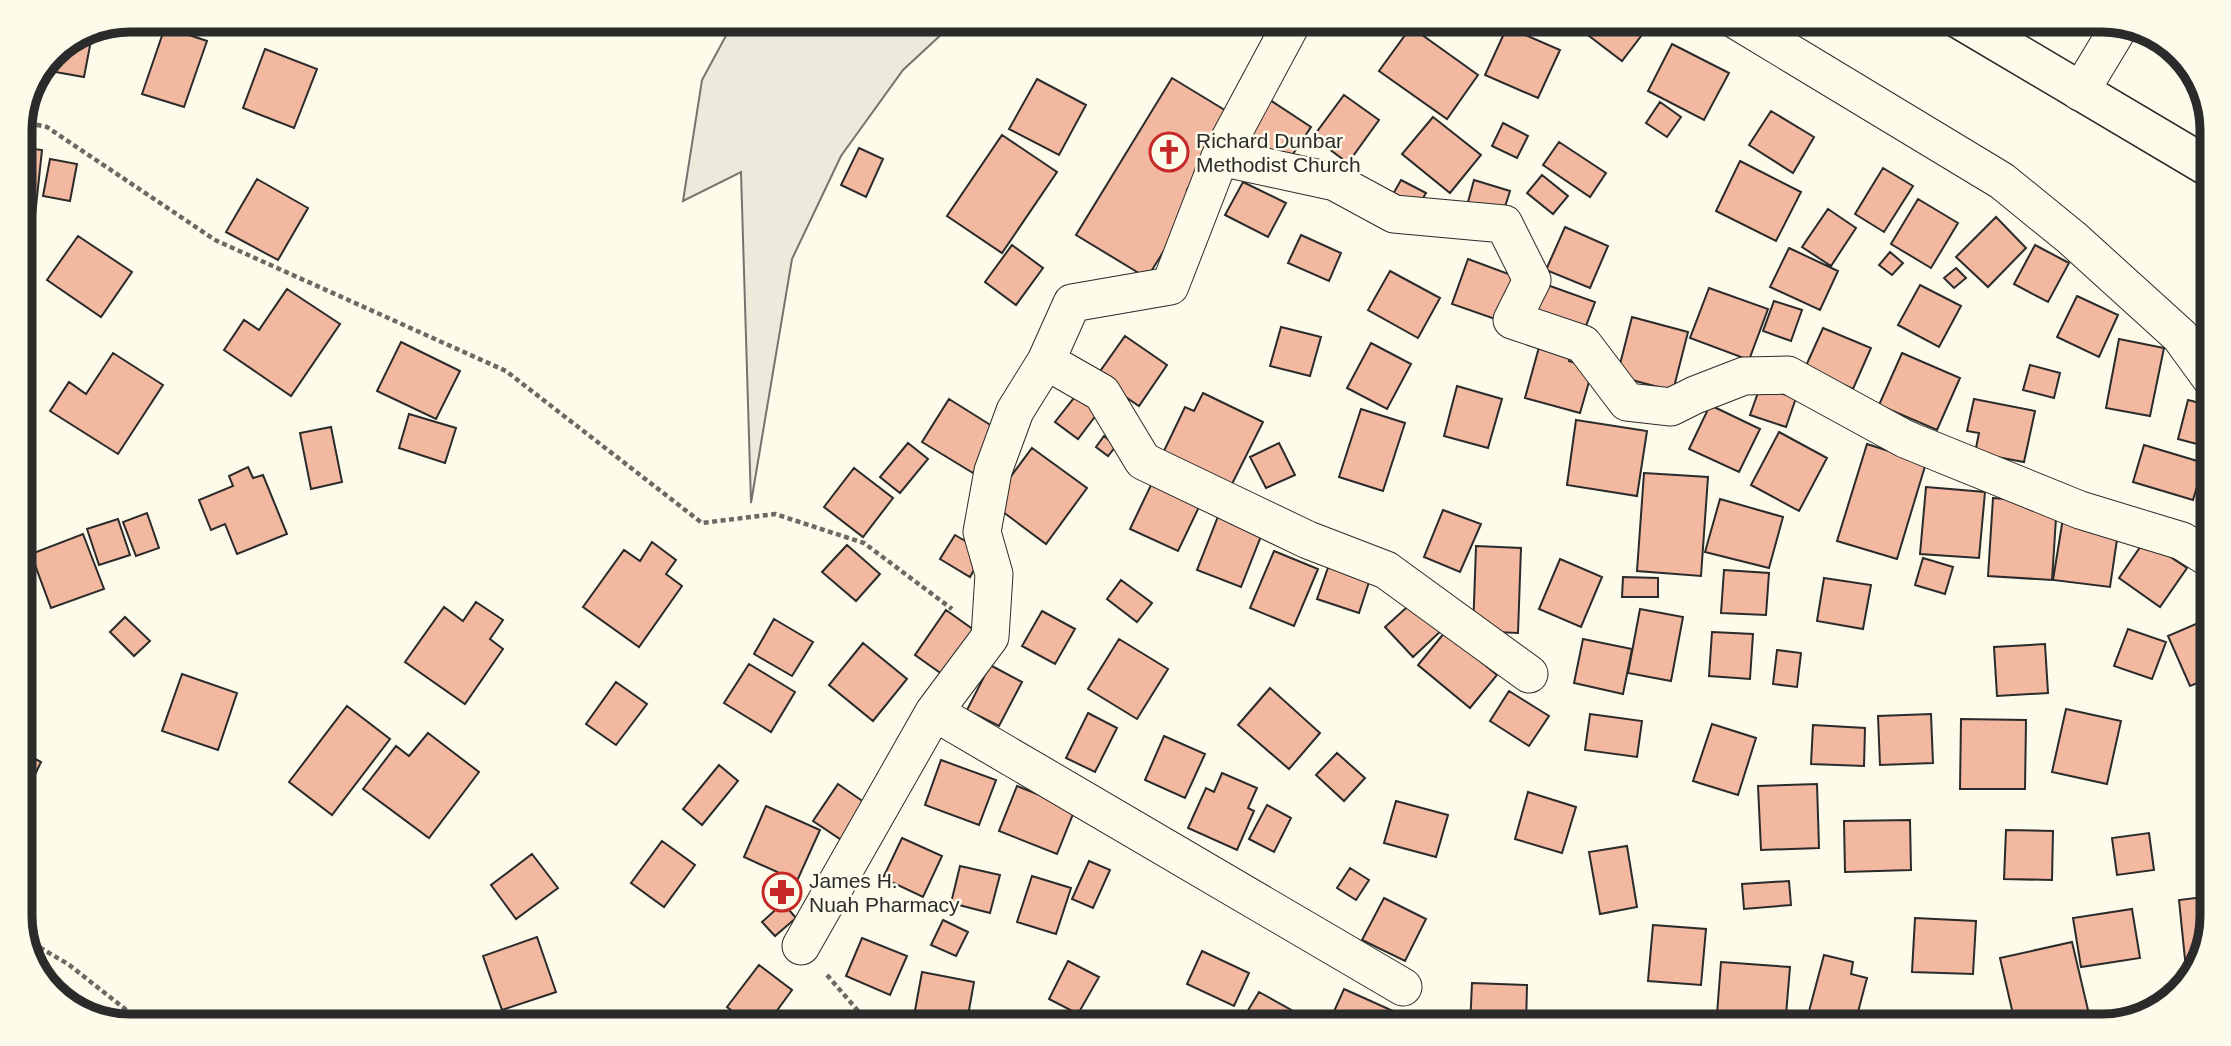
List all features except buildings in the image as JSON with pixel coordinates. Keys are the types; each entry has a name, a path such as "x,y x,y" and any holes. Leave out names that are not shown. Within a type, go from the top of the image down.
{"highway":[{"path":"1981,32 2199,162"}],"street":[{"path":"802,946 934,712 990,637 995,574 982,532 993,471 1015,411 1046,361 1072,303 1170,286 1220,157 1287,32"},
{"path":"1756,32 2002,181 2071,238 2180,336 2199,363"},
{"path":"2080,92 2116,33"},
{"path":"1220,157 1335,181 1394,214 1504,224 1531,280 1513,320 1583,344 1627,402 1671,407 1744,376 1787,375 1905,439 2080,510 2182,541 2200,552"},
{"path":"1046,361 1102,393 1143,461 1308,540 1386,570 1529,674"},
{"path":"934,712 1403,987"}],"path":[{"path":"32,124 47,127 215,240 506,371 702,523 775,514 864,543 990,637"},
{"path":"36,946 68,964 131,1014"},
{"path":"802,946 861,1014"}],"shaded area":[{"path":"728,32 944,32 903,70 841,156 792,259 751,503 741,172 683,201 702,80"}],"place":[{"name":"Richard Dunbar Methodist Church","path":"1169,152"},
{"name":"James H. Nuah Pharmacy","path":"782,892"}]}
